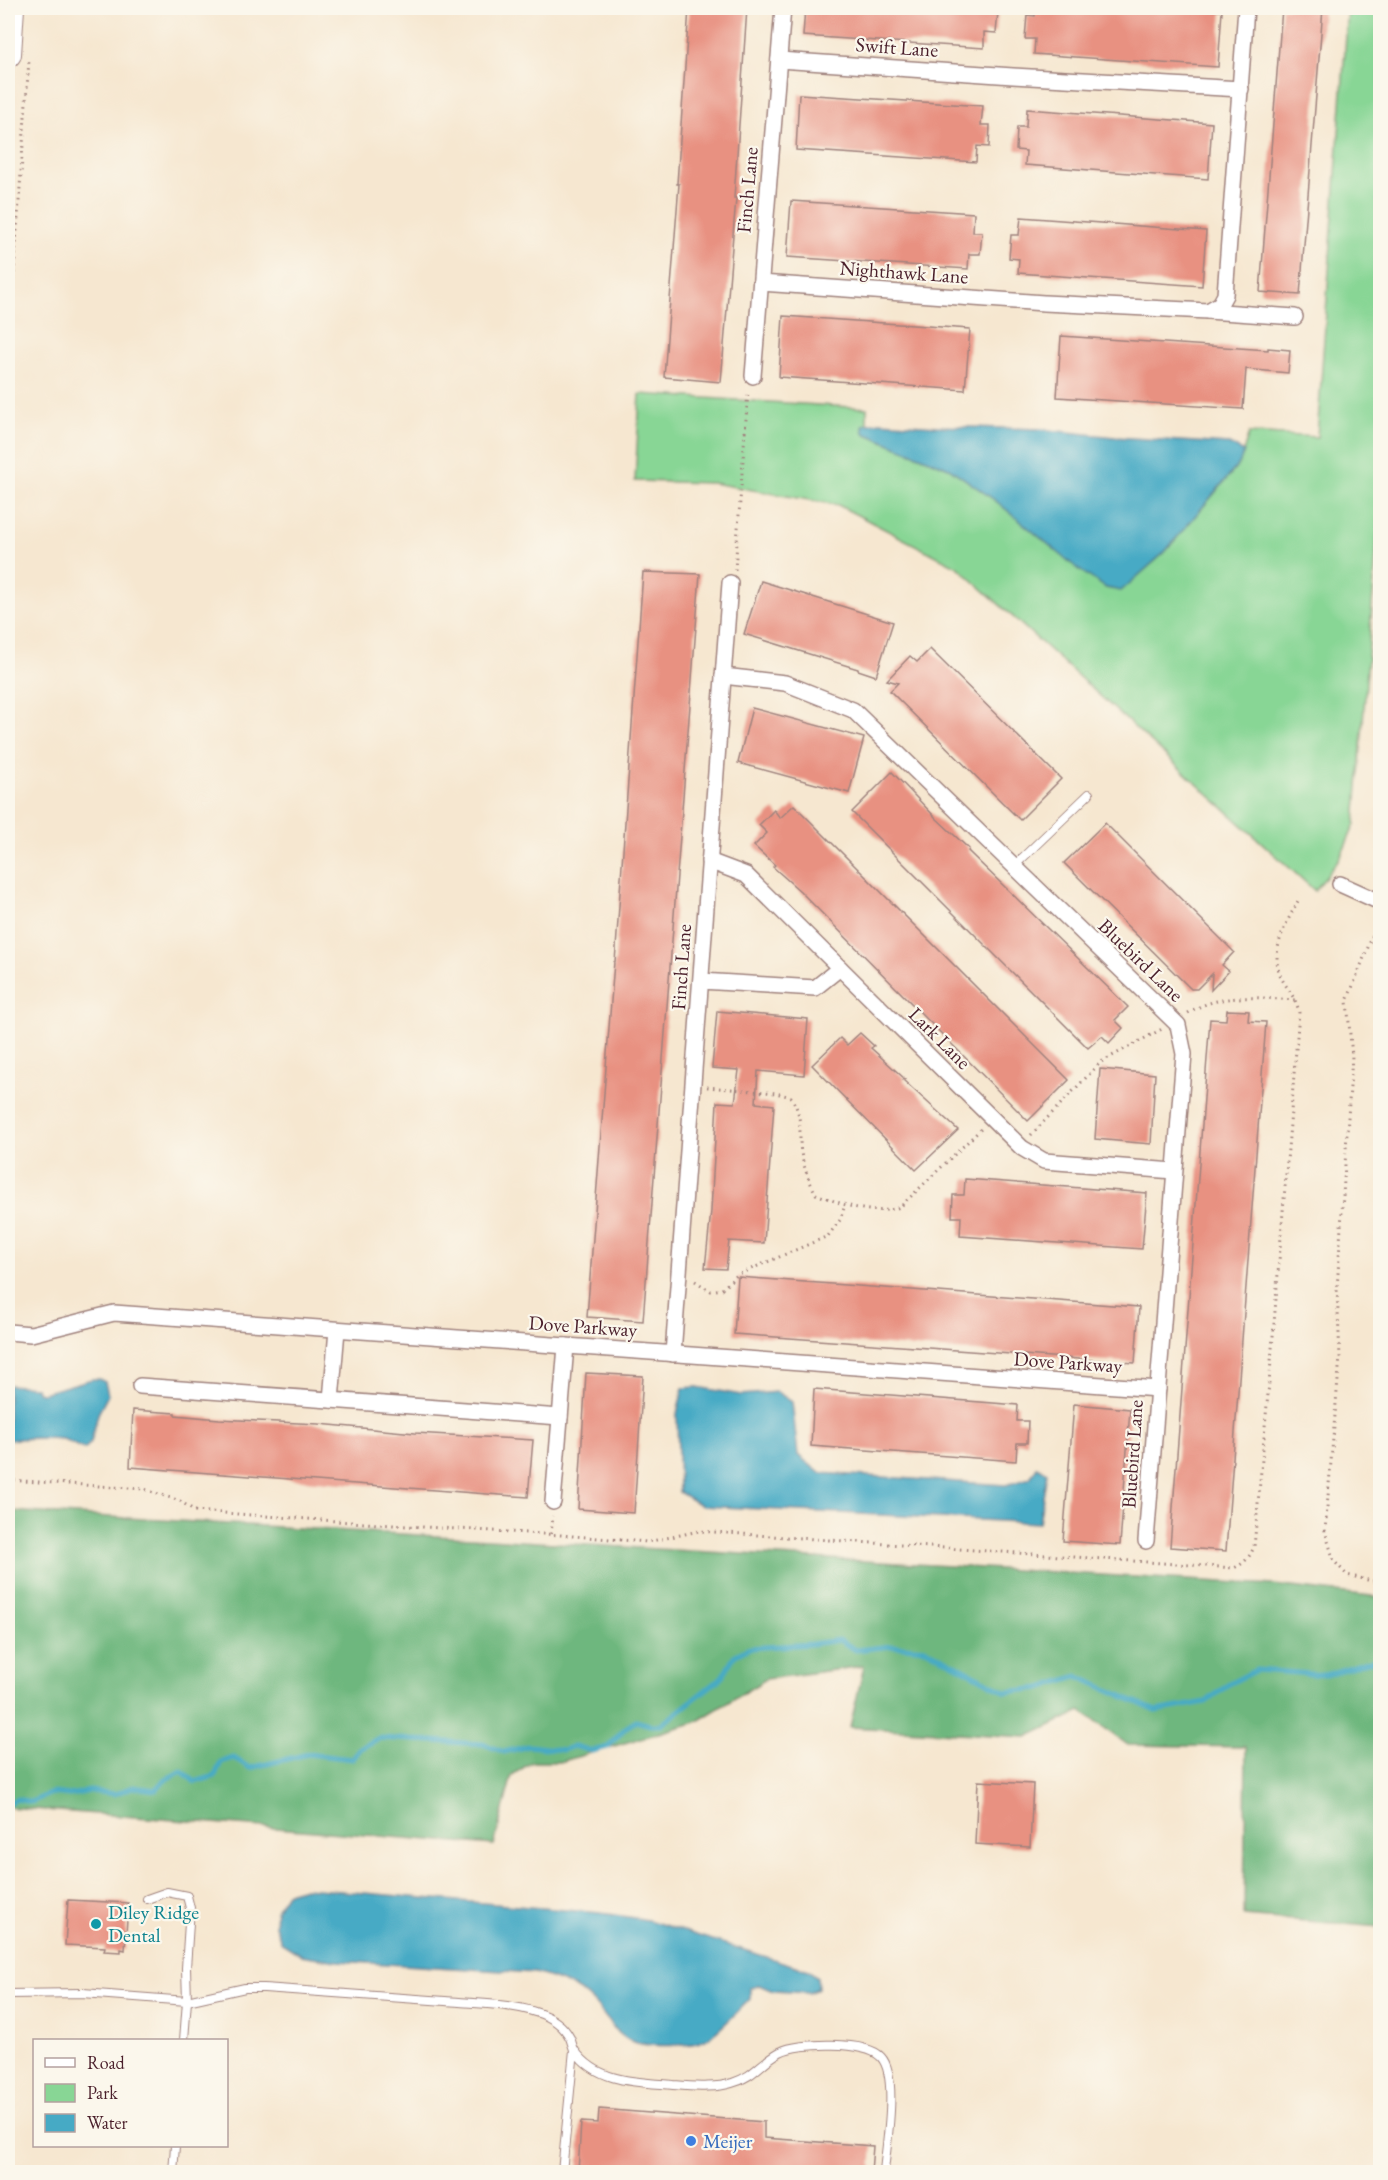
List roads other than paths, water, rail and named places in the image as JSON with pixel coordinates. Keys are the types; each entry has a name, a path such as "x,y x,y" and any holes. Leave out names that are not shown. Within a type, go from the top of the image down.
{"highway":[{"path":"11,8 18,57"}],"street":[{"name":"Finch Lane","path":"753,376 783,8"},
{"path":"1208,311 1220,304 1225,295 1246,8"},
{"name":"Swift Lane","path":"779,60 1240,89"},
{"name":"Nighthawk Lane","path":"761,283 1044,303 1295,317"},
{"name":"Finch Lane","path":"673,1354 730,583"},
{"name":"Bluebird Lane","path":"723,676 785,683 853,710 1178,1025 1184,1054 1146,1541"},
{"name":"Lark Lane","path":"709,861 746,875 1020,1146 1044,1161 1174,1171"},
{"path":"1340,884 1380,902"},
{"path":"700,981 815,988 840,968"},
{"name":"Dove Parkway","path":"8,1332 31,1334 114,1314 1158,1389"},
{"path":"331,1400 338,1330"},
{"path":"553,1502 566,1346"},
{"path":"140,1386 560,1417"}],"lane":[{"path":"1014,866 1089,794"},
{"path":"147,1899 167,1892 187,1896 190,1908 184,2039"},
{"path":"8,1994 83,1993 187,2001 204,1999 224,1992 264,1988 471,2003 531,2010 558,2023 569,2036 574,2050 562,2172"},
{"path":"574,2050 596,2072 624,2081 703,2087 730,2084 750,2076 765,2060 783,2050 806,2046 857,2047 870,2050 881,2056 891,2079 884,2172"},
{"path":"173,2172 175,2147"}],"water":[{"path":"880,422 1039,429 1115,437 1229,444 1244,452 1239,464 1164,553 1121,591 1106,588 1078,569 996,501 949,468 864,433 863,425"},
{"path":"92,1379 105,1382 108,1395 98,1414 91,1442 85,1449 62,1439 8,1440 8,1385 36,1387 37,1392 43,1393"},
{"path":"697,1387 741,1395 777,1392 792,1402 798,1455 820,1473 1006,1485 1030,1478 1037,1467 1047,1472 1039,1523 702,1506 679,1492 677,1414 683,1388"},
{"path":"305,1888 601,1913 648,1920 808,1970 817,1977 818,1988 809,1993 773,1991 759,1985 750,1988 750,1999 722,2027 705,2040 678,2045 643,2044 622,2035 587,1996 574,1987 535,1973 337,1961 301,1955 282,1943 275,1926 276,1910 287,1893"}],"waterway":[{"path":"8,1804 16,1799 31,1802 52,1793 70,1795 90,1791 115,1794 132,1787 156,1790 164,1780 182,1771 195,1782 215,1776 221,1762 234,1758 250,1768 308,1754 353,1759 359,1749 379,1738 483,1744 504,1752 529,1746 563,1750 574,1746 592,1751 608,1747 625,1728 636,1721 661,1725 722,1677 734,1656 749,1648 839,1640 856,1650 892,1646 926,1649 1006,1692 1041,1688 1077,1676 1156,1711 1206,1702 1229,1684 1256,1670 1325,1675 1380,1658"}],"place":[{"name":"Diley Ridge Dental","path":"96,1924"},
{"name":"Meijer","path":"691,2141"}]}
